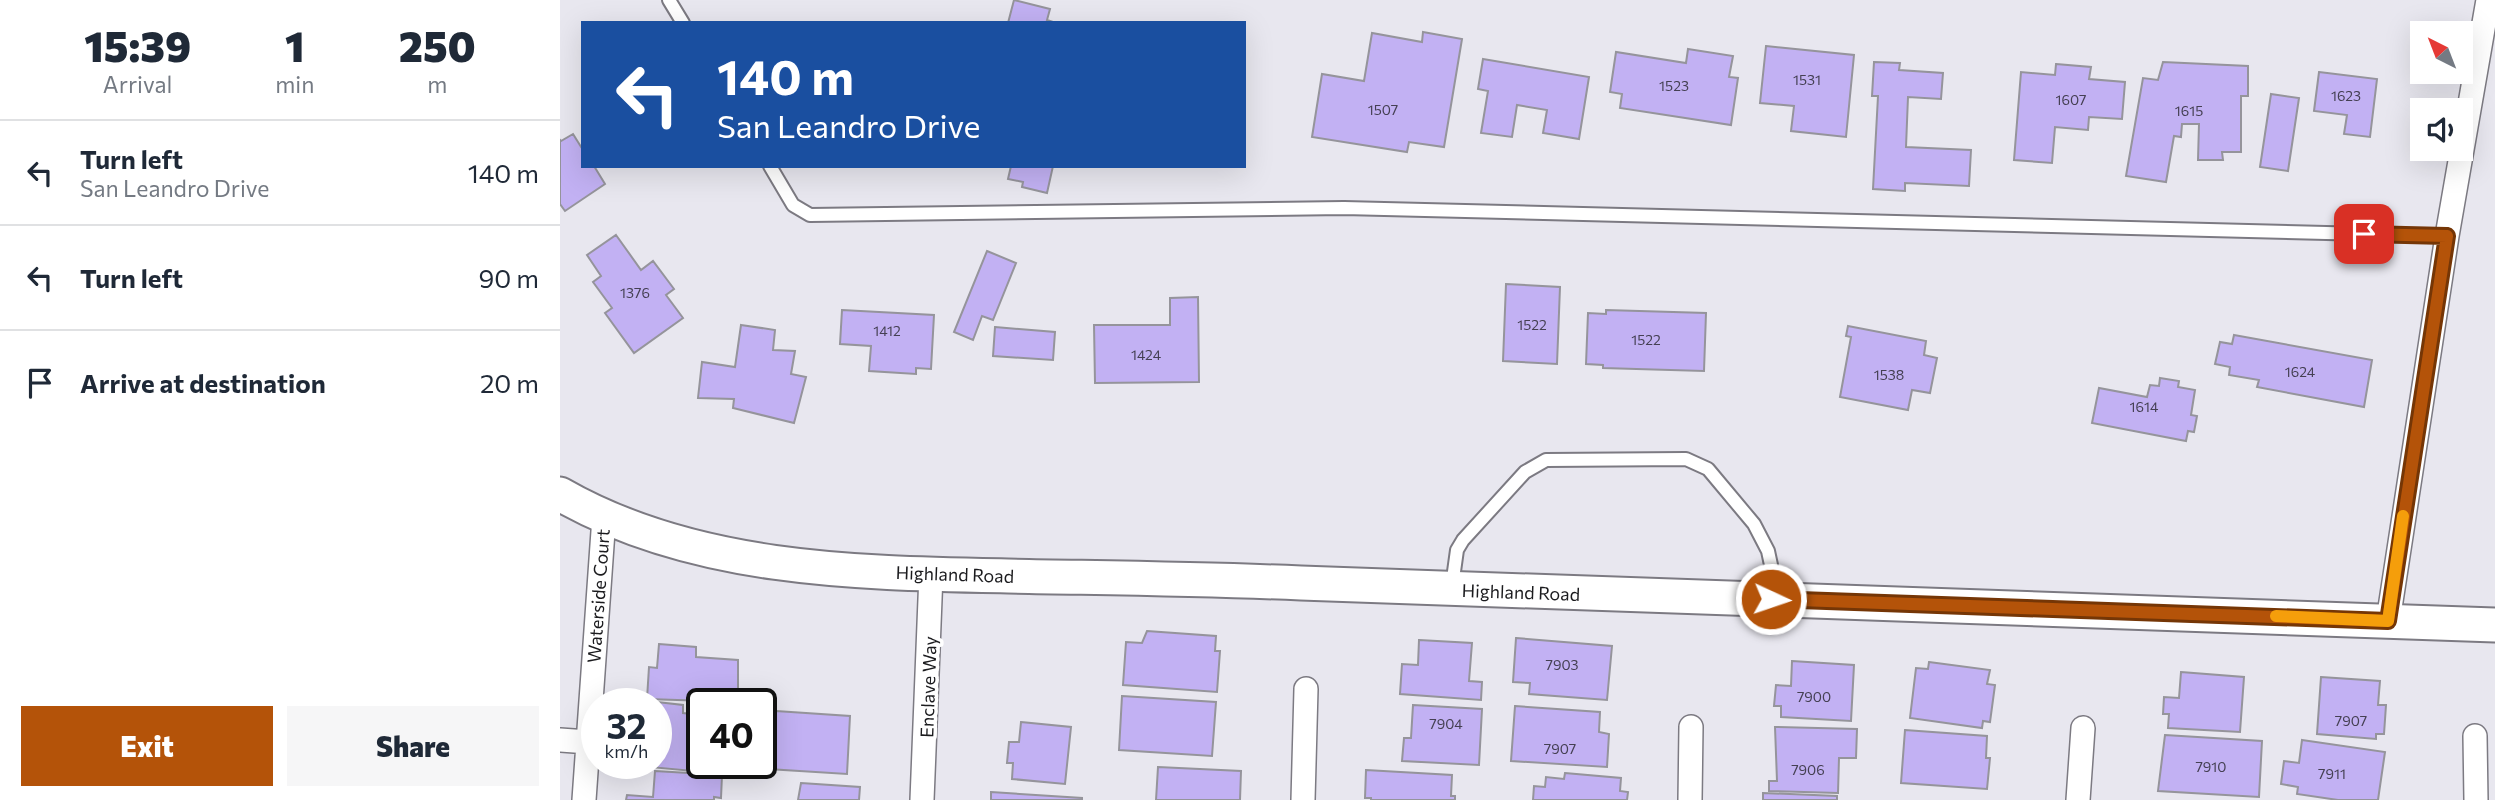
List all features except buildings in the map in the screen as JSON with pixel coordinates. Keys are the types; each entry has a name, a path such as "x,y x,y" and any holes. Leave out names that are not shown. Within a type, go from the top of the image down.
{"street":[{"path":"2388,621 2447,236 2488,0"},
{"name":"Highland Road","path":"560,494 604,517 671,541 814,567 931,575 1299,583 2495,625"},
{"name":"Waterside Court","path":"592,688 604,517"},
{"name":"Enclave Way","path":"922,800 931,575"},
{"path":"1303,800 1306,689"},
{"path":"1690,800 1691,727"},
{"path":"2078,800 2084,728"},
{"path":"2475,736 2476,800"},
{"path":"560,740 581,742"},
{"name":"Waterside Court","path":"584,800 585,779"}],"lane":[{"path":"670,0 682,21"},
{"path":"771,168 793,205 810,215 1344,208 2447,236"},
{"path":"1452,590 1457,550 1463,540 1535,464 1546,460 1686,459 1707,469 1754,524 1768,551 1771,565 1771,599"}],"slow traffic":[{"path":"2276,616 2388,621 2403,516"}],"route":[{"path":"1771,599 2388,621 2447,236 2364,234"}]}
